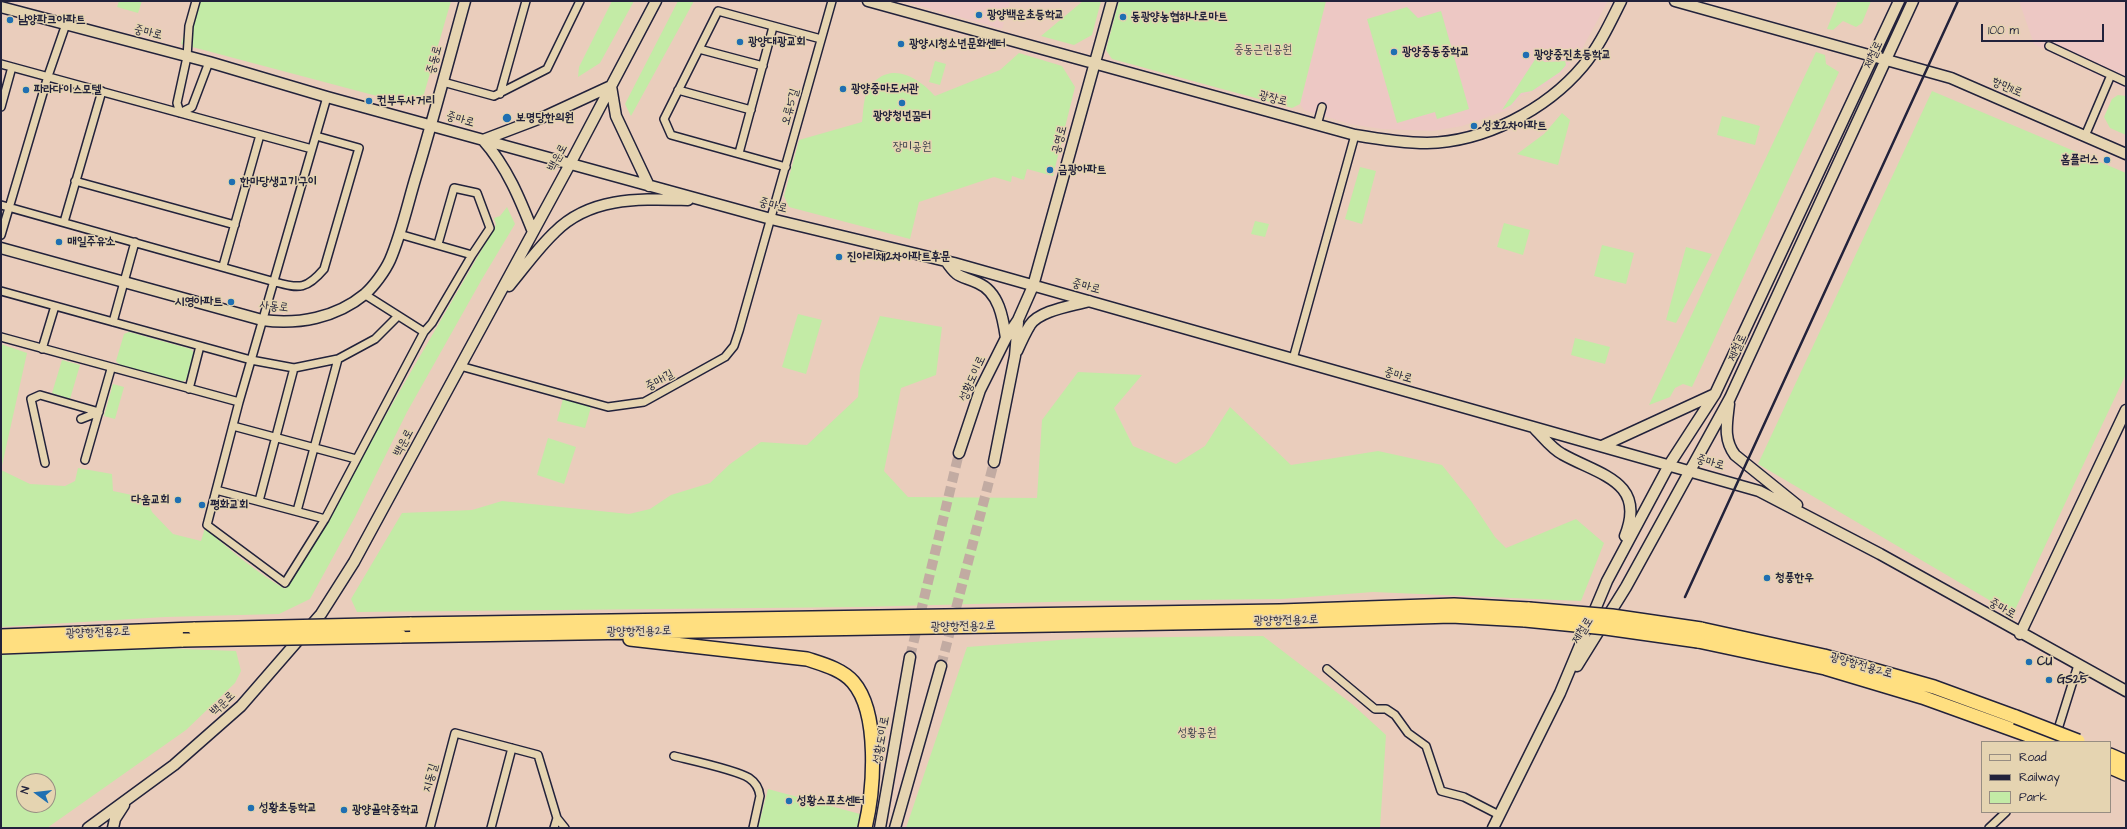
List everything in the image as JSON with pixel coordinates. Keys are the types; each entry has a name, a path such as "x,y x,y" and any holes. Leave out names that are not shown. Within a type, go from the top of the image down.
{"highway":[{"name":"광양항전용2로","path":"1,636 195,629 410,624 1280,611 1454,605 1527,614 1606,628 1700,635 1825,668 2014,723"},
{"name":"광양항전용2로","path":"1,647 183,640 1282,621 1527,614"},
{"path":"576,633 807,659 832,667 853,682 868,709 872,737 870,806 865,828"},
{"path":"2014,723 2076,741"},
{"path":"2014,723 2046,741"},
{"path":"2111,755 2126,762"},
{"path":"2111,767 2126,774"}],"main road":[{"name":"중동로","path":"431,126 465,1"},
{"name":"백운로","path":"88,828 174,765 241,706 321,614 354,562 570,164 656,1"},
{"name":"광장로","path":"868,1 1355,135 1382,140 1427,143 1467,136 1517,119 1540,106 1558,91 1583,66 1598,44 1621,1"},
{"name":"공영로","path":"1033,286 1112,1"},
{"name":"항만11로","path":"1675,1 1874,55 1951,78 2126,154"},
{"name":"제철로","path":"1493,828 1560,693 1607,582 1669,466 1715,394 1899,1"},
{"name":"제철로","path":"1560,693 1626,587 1730,398 1913,3"},
{"name":"중마로","path":"1,7 209,62 327,97 771,219 946,261 1759,491 1814,519 2020,634 2126,691"},
{"path":"533,232 509,176 497,156 483,140 546,116 611,86 616,116 649,186"},
{"name":"사동로","path":"1,248 262,320 285,323 302,321 336,312 364,294 389,262 399,234 431,126"},
{"path":"496,301 555,232 572,218 593,208 634,199 703,200"},
{"path":"946,261 956,275 980,284 997,300 1006,338"},
{"name":"성황도이로","path":"959,453 980,390 1006,338 1018,320 1033,286"},
{"path":"1015,356 1030,324 1060,307 1073,306 1089,301"},
{"name":"성황도이로","path":"994,462 1015,356 1018,320"},
{"path":"1602,446 1715,394"},
{"path":"1730,398 1726,434 1729,447 1735,456 1814,519"},
{"path":"2020,634 2123,425 2126,410"},
{"path":"1534,427 1560,454 1623,488 1630,501 1629,526 1607,582"},
{"name":"성황도이로","path":"880,828 910,657"},
{"path":"895,828 941,666"},
{"path":"113,828 115,819 129,798"}],"street":[{"path":"180,113 177,103 187,57 189,26 196,1"},
{"path":"500,94 526,1"},
{"path":"443,82 494,96 547,69 580,1"},
{"name":"오류5길","path":"771,219 832,1"},
{"path":"786,166 671,135 664,119 718,11 821,39"},
{"path":"1,235 48,76 66,24"},
{"path":"739,153 773,26"},
{"path":"2049,46 2126,82"},
{"path":"699,49 763,66"},
{"path":"180,113 192,107 209,62"},
{"path":"1,64 312,149"},
{"path":"1,107 12,67"},
{"path":"2085,136 2111,75"},
{"path":"678,90 751,110"},
{"path":"64,222 102,91"},
{"path":"327,97 275,282 262,320 239,402 207,525 285,583 325,519 424,332 432,323 472,255 490,228 477,194 454,188 438,244"},
{"path":"1317,125 1322,108"},
{"path":"223,266 260,135"},
{"path":"1293,359 1355,135"},
{"path":"1,205 223,266 275,282 298,287 313,282 324,269 359,148 316,136"},
{"path":"75,181 235,225"},
{"name":"중마1길","path":"460,366 608,407 644,402 725,357 734,346 771,219"},
{"path":"399,234 472,255"},
{"path":"113,322 135,242"},
{"path":"1,291 251,360 294,368 338,359 375,339 397,317"},
{"path":"364,294 397,317 424,332"},
{"path":"42,349 55,306"},
{"path":"1,337 111,369 239,402"},
{"path":"188,389 200,346"},
{"path":"297,511 338,359"},
{"path":"259,501 294,368"},
{"path":"86,460 111,369"},
{"path":"45,463 31,399 40,395 99,412"},
{"path":"81,418 99,412"},
{"path":"233,426 356,459"},
{"path":"216,490 325,519"},
{"path":"2054,741 2078,665"},
{"path":"1327,669 1374,709 1386,709 1395,715 1408,733 1426,746 1441,791 1464,797 1499,815"},
{"name":"지동길","path":"430,828 455,733 512,748"},
{"path":"491,828 512,748 538,755 557,818 565,828"},
{"path":"674,756 741,774 753,781 757,785 760,796 752,828"},
{"path":"1989,828 2005,813"},
{"path":"554,828 557,818"}],"shaded area":[{"name":"광양백운초등학교","path":"902,1 1010,1 1002,29"},
{"name":"광양중동중학교","path":"1326,1 1608,1 1583,47 1561,74 1539,89 1521,96 1510,109 1462,126 1433,131 1382,129 1350,124 1304,110 1300,104"},
{"path":"2019,1 2126,1 2126,89 2034,44"}],"green space":[{"path":"119,1 142,1 138,13 117,7"},
{"path":"194,1 451,1 424,94 407,104 181,44"},
{"path":"612,1 634,1 600,63 578,77 579,67"},
{"path":"678,1 694,1 631,116 625,104"},
{"path":"1083,1 1101,1 1092,35 1074,45 1041,36"},
{"name":"중동근린공원","path":"1119,1 1326,1 1300,104 1292,108 1112,59 1106,50"},
{"path":"1838,1 1871,1 1862,23 1856,27 1843,21 1833,30 1827,29"},
{"path":"1407,7 1418,18 1441,11 1469,109 1437,119 1435,112 1397,123 1367,19"},
{"path":"1816,52 1825,55 1826,64 1839,72 1692,387 1683,384 1675,388 1670,397 1649,405"},
{"name":"장미공원","path":"1019,53 1062,66 1075,87 1053,176 1027,169 1024,180 1012,176 1011,182 994,177 919,202 910,239 789,207 784,196 799,140 862,122 866,94 874,82 882,76 890,73 906,75 922,84 935,96 1000,70"},
{"path":"1536,58 1545,62 1565,61 1566,65 1560,72 1532,91 1521,93 1511,105 1502,110"},
{"path":"935,61 946,64 940,85 929,82"},
{"path":"1932,91 2126,173 2126,374 2013,614 1758,464"},
{"path":"2118,95 2126,96 2126,135 2110,128 2104,117 2112,99"},
{"path":"1562,113 1570,120 1558,165 1517,154 1544,134"},
{"path":"1722,116 1760,126 1755,145 1717,135"},
{"path":"1360,167 1376,171 1362,224 1345,219"},
{"path":"507,207 515,224 482,279 407,412 355,517 310,599 279,614 165,617 1,627 1,470 30,484 65,486 75,481 78,468 112,474 113,491 146,498 152,512 173,534 201,541 205,528 254,568 285,589 496,225 494,218 500,216"},
{"path":"1255,221 1269,224 1265,237 1251,234"},
{"path":"1504,223 1530,230 1523,255 1497,247"},
{"path":"1602,245 1634,253 1626,284 1594,276"},
{"path":"1686,247 1712,254 1676,323 1666,320"},
{"path":"798,314 822,320 806,374 782,367"},
{"path":"880,316 942,327 936,375 901,388 884,471 908,497 1037,498 1042,420 1078,372 1142,375 1114,408 1133,446 1176,464 1205,446 1230,407 1291,465 1378,451 1442,465 1471,501 1495,537 1506,548 1576,519 1604,543 1581,601 1373,592 1282,599 1086,601 861,607 357,612 351,599 402,513 472,510 502,501 629,514 650,509 671,495 710,483 730,464 761,442 807,445 858,397 860,371"},
{"path":"129,332 191,349 194,353 186,380 182,382 120,365 116,361 124,334"},
{"path":"1575,338 1610,347 1605,364 1571,355"},
{"path":"1,344 27,353 1,470"},
{"path":"62,360 80,365 70,399 52,393"},
{"path":"113,384 124,387 115,419 104,416"},
{"path":"563,399 591,407 585,428 557,421"},
{"path":"548,438 576,447 564,484 537,475"},
{"name":"성황공원","path":"1263,636 1352,704 1386,735 1380,828 906,828 967,647 1086,638"},
{"path":"159,648 236,651 241,671 235,683 186,730 47,828 1,828 1,655"},
{"name":"성황스포츠센터","path":"768,789 860,814 857,828 758,828"}],"tunnel":[{"path":"910,657 959,453"},
{"path":"941,666 994,462"}],"railway":[{"path":"1685,597 1958,1"}],"place":[{"name":"광양백운초등학교","path":"979,15"},
{"name":"동광양농협하나로마트","path":"1123,17"},
{"name":"남양파크아파트","path":"10,20"},
{"name":"광양대광교회","path":"740,42"},
{"name":"광양시청소년문화센터","path":"901,44"},
{"name":"광양중동중학교","path":"1394,52"},
{"name":"광양중진초등학교","path":"1526,55"},
{"name":"광양중마도서관","path":"843,89"},
{"name":"파라다이스모텔","path":"26,90"},
{"name":"컨부두사거리","path":"369,101"},
{"name":"광양청년꿈터","path":"902,103"},
{"name":"보명당한의원","path":"507,118"},
{"name":"성호2차아파트","path":"1474,126"},
{"name":"홈플러스","path":"2107,160"},
{"name":"금광아파트","path":"1050,170"},
{"name":"한마당생고기구이","path":"232,182"},
{"name":"매일주유소","path":"59,242"},
{"name":"진아리채2차아파트후문","path":"839,257"},
{"name":"시영아파트","path":"231,302"},
{"name":"다움교회","path":"178,500"},
{"name":"평화교회","path":"202,505"},
{"name":"청풍한우","path":"1767,578"},
{"name":"CU","path":"2029,662"},
{"name":"GS25","path":"2049,680"},
{"name":"성황스포츠센터","path":"789,801"},
{"name":"성황초등학교","path":"251,808"},
{"name":"광양골약중학교","path":"344,810"}]}
